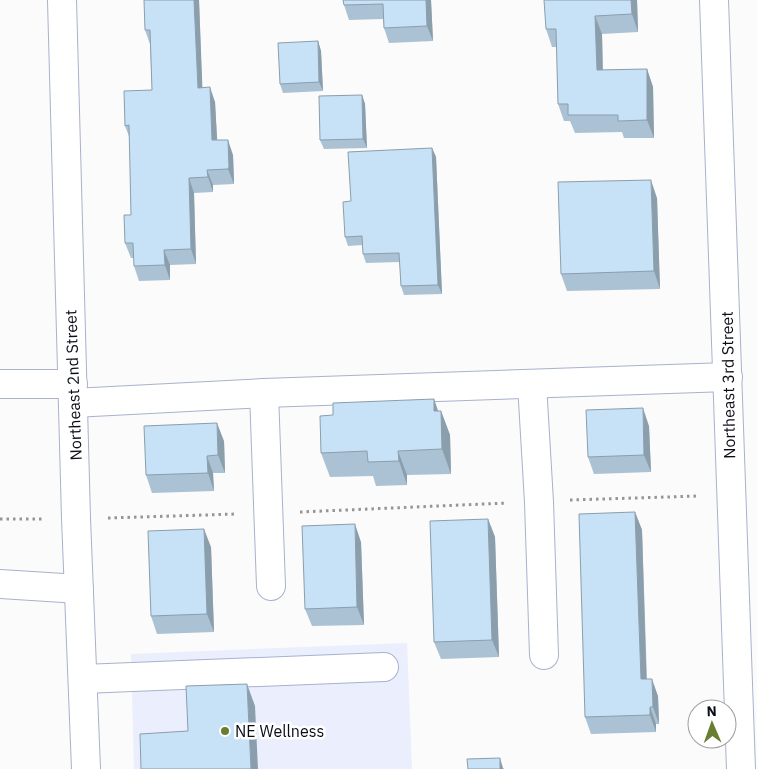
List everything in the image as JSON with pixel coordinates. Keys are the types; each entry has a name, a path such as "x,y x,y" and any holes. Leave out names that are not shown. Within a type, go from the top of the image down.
{"street":[{"name":"Northeast 2nd Street","path":"62,0 86,769"},
{"name":"Northeast 3rd Street","path":"714,0 741,769"},
{"path":"0,384 73,394 264,393 728,377"},
{"path":"532,384 539,502 544,654"},
{"path":"264,393 271,586"},
{"path":"0,584 79,589"},
{"path":"83,678 384,667"}],"path":[{"path":"103,518 702,496"},
{"path":"0,519 48,519"}],"shaded area":[{"path":"407,643 412,769 134,769 131,654"}],"building":[{"path":"144,0 194,0 198,88 210,87 212,140 228,140 229,167 228,169 207,170 208,177 189,178 191,249 164,250 165,265 134,266 133,243 125,243 124,215 131,215 129,125 125,126 124,91 152,90 150,30 145,30"},
{"path":"343,0 426,0 427,26 384,28 383,4 344,5"},
{"path":"544,0 631,0 632,14 595,16 597,70 647,69 647,120 618,121 618,115 568,115 568,104 558,104 556,29 546,29"},
{"path":"318,41 319,82 280,84 278,43"},
{"path":"362,95 363,139 320,140 319,96"},
{"path":"432,148 438,285 401,286 399,253 363,254 362,236 345,237 343,202 351,201 348,152"},
{"path":"651,180 654,271 561,274 558,182"},
{"path":"434,399 434,411 441,411 442,449 398,451 399,461 368,462 367,451 321,453 320,416 333,415 333,403"},
{"path":"643,408 644,455 588,457 586,410"},
{"path":"217,423 218,455 207,456 208,473 146,475 144,426"},
{"path":"635,512 641,679 652,679 653,707 650,707 650,715 585,717 579,514"},
{"path":"488,519 492,640 434,642 430,521"},
{"path":"355,524 357,607 305,609 302,526"},
{"path":"204,529 207,614 151,616 148,531"},
{"path":"247,684 251,769 141,769 140,734 188,731 186,686"},
{"path":"500,758 500,769 468,769 467,759"}],"place":[{"name":"NE Wellness","path":"225,731"}]}
